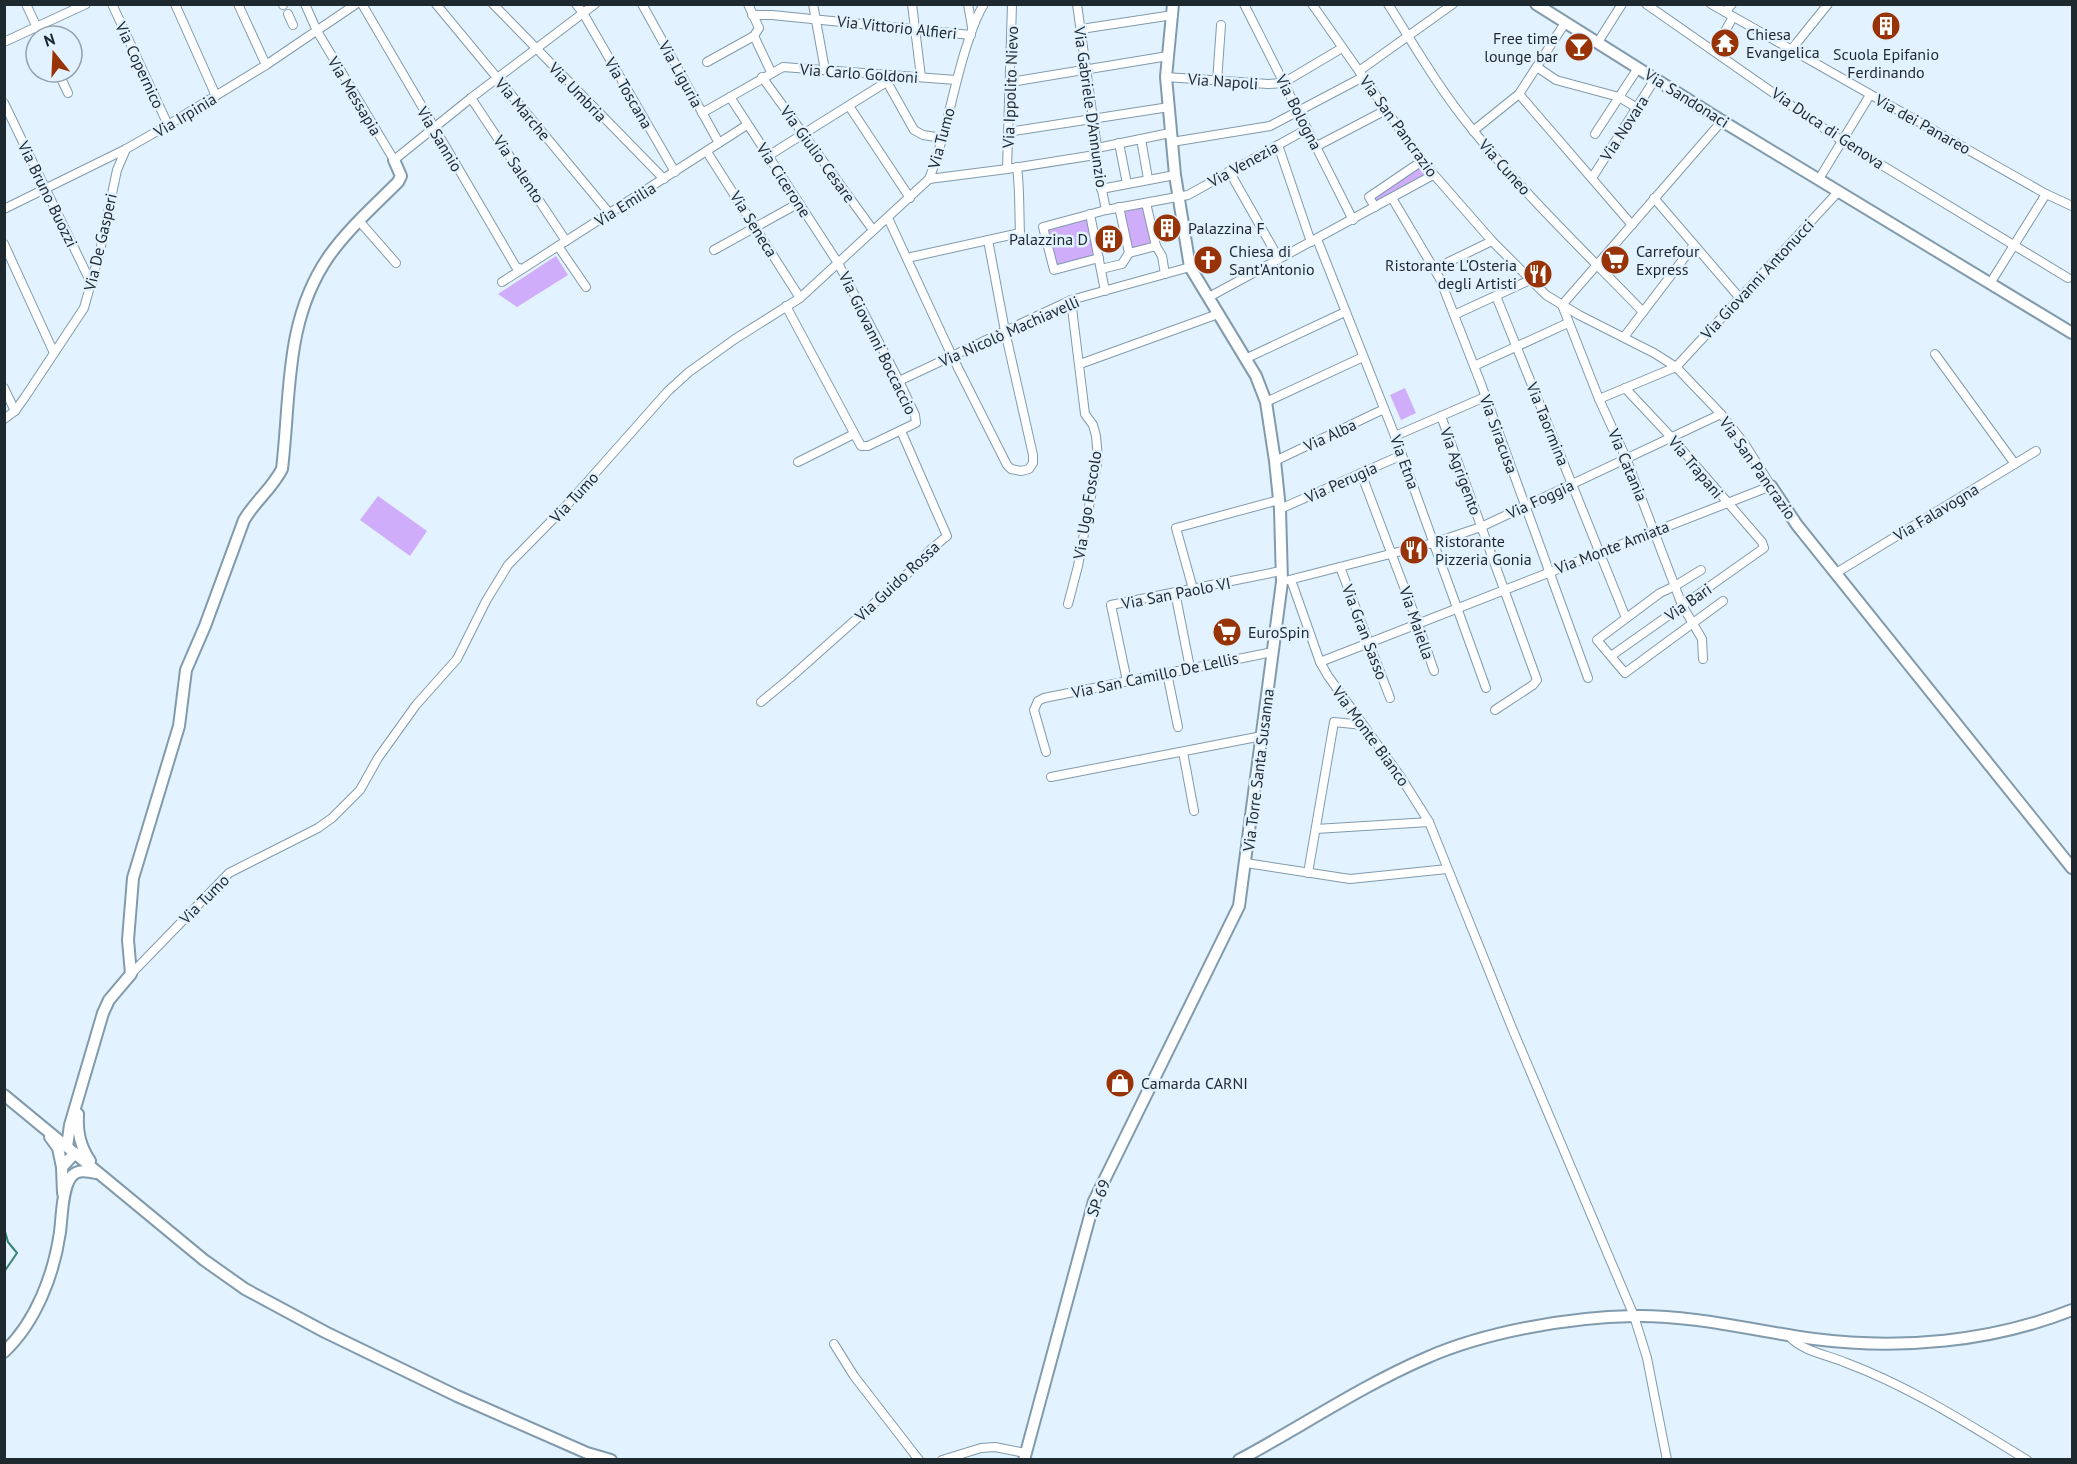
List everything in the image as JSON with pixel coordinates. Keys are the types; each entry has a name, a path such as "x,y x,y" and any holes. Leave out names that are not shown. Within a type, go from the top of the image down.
{"main road":[{"name":"Via Sandonaci","path":"1536,4 1722,121 2073,333"},
{"name":"Via Torre Santa Susanna","path":"1173,10 1166,77 1175,175 1190,267 1256,376 1266,402 1280,504 1284,573 1239,906 1216,953"},
{"path":"62,1167 71,1150 78,1101 102,1013 109,1000 131,974 128,940 133,878 178,726 186,670 205,626 244,520 251,508 273,485 282,469 294,338 303,304 330,255 398,182 401,176 394,160"},
{"name":"Via San Pancrazio","path":"1771,486 1797,525 2073,868"},
{"name":"SP 69","path":"1024,1456 1094,1201 1216,953"},
{"path":"4,1095 222,1274 272,1305 457,1396 587,1453 611,1460"},
{"path":"38,1123 56,1129 74,1127"},
{"path":"38,1123 58,1148 62,1167 64,1202"},
{"path":"74,1127 85,1154 99,1174"},
{"path":"4,1352 29,1323 52,1268 64,1202 75,1161 71,1150"},
{"path":"70,1179 76,1172 99,1174"},
{"path":"1239,1460 1360,1391 1425,1358 1491,1336 1525,1329 1559,1323 1634,1316 1732,1325 1790,1335 1869,1343 1906,1343 1952,1340 2002,1332 2073,1310"}],"street":[{"path":"26,4 36,24"},
{"path":"43,24 86,4"},
{"name":"Via Copernico","path":"112,4 168,125"},
{"path":"175,4 216,96"},
{"path":"238,4 266,65"},
{"name":"Via Messapia","path":"305,4 317,31 394,160"},
{"name":"Via Irpinia","path":"4,209 126,149 168,125 266,65 356,4"},
{"name":"Via Sannio","path":"362,4 516,267 522,269"},
{"name":"Via Marche","path":"436,4 610,214"},
{"name":"Via Umbria","path":"493,4 664,179"},
{"name":"Via Toscana","path":"576,4 675,172"},
{"path":"394,160 471,98 596,4"},
{"name":"Via Liguria","path":"642,4 719,143"},
{"path":"707,62 753,36 759,28 748,4"},
{"path":"813,4 825,70"},
{"path":"912,4 921,77"},
{"path":"968,4 971,32"},
{"name":"Via Tumo","path":"131,974 229,873 318,828 332,818 357,793 378,758 416,705 457,659 486,601 508,565 566,506 668,391 689,372 800,298 929,179 938,157 956,80 971,32 984,4"},
{"name":"Via Ippolito Nievo","path":"1007,169 1012,4"},
{"name":"Via Gabriele D'Annunzio","path":"1077,4 1101,189 1106,210"},
{"name":"Via Bologna","path":"1244,4 1353,220"},
{"name":"Via San Pancrazio","path":"1312,4 1422,161 1492,241 1546,296 1676,367 1721,414 1744,443 1771,486"},
{"name":"Via Cuneo","path":"1388,4 1450,102 1473,131 1513,177 1643,312"},
{"path":"929,179 1007,169 1096,151 1119,143 1141,139 1262,128 1298,111 1361,74 1453,4"},
{"path":"1598,42 1622,4"},
{"name":"Via Duca di Genova","path":"1646,4 1842,141 2014,245"},
{"name":"Via dei Panareo","path":"1711,4 2046,194 2073,206"},
{"path":"1725,12 1732,4"},
{"path":"1791,50 1828,4"},
{"path":"1081,29 1173,10"},
{"path":"288,14 301,42"},
{"name":"Via Vittorio Alfieri","path":"753,15 971,32"},
{"path":"1714,51 1733,17"},
{"path":"1473,131 1519,94 1565,23"},
{"path":"1217,82 1221,25"},
{"path":"4,42 24,33"},
{"path":"753,36 771,72"},
{"name":"Via Napoli","path":"1166,77 1217,82 1283,83 1342,48"},
{"path":"1011,82 1168,56"},
{"name":"Via Carlo Goldoni","path":"702,113 783,67 956,80"},
{"path":"1537,67 1556,80 1619,97 1637,108"},
{"path":"1595,134 1638,68"},
{"path":"768,156 896,76"},
{"name":"Via Giulio Cesare","path":"762,77 873,231"},
{"name":"Via Novara","path":"1592,178 1656,79"},
{"path":"887,82 914,130 923,135 942,138"},
{"path":"64,84 68,93"},
{"path":"1519,94 1632,225"},
{"path":"1820,179 1870,95"},
{"name":"Via Cicerone","path":"730,96 838,263"},
{"name":"Via Salento","path":"471,98 566,241"},
{"name":"Via Bruno Buozzi","path":"4,103 92,285"},
{"path":"849,106 910,198"},
{"path":"1008,132 1169,107"},
{"path":"1317,146 1386,110"},
{"path":"1562,305 1722,121"},
{"name":"Via Emilia","path":"502,282 747,125"},
{"name":"Via Venezia","path":"1099,258 1054,270 1043,227 1119,207 1188,195 1308,129"},
{"path":"1141,139 1148,179"},
{"path":"1119,143 1127,184"},
{"name":"Via Etna","path":"1278,145 1314,241 1395,436 1486,688"},
{"name":"Via De Gasperi","path":"4,419 15,411 84,308 92,285 117,170 126,149"},
{"name":"Via Seneca","path":"707,152 800,298"},
{"path":"1375,207 1369,197 1422,161"},
{"path":"907,258 1020,233 1021,196 1017,167"},
{"path":"1229,171 1279,259"},
{"path":"1101,189 1175,175"},
{"path":"1209,297 1433,175"},
{"name":"Via Giovanni Antonucci","path":"1676,367 1839,191"},
{"path":"1991,282 2046,194"},
{"name":"Via Siracusa","path":"1392,198 1440,279 1588,678"},
{"path":"1654,198 1739,297"},
{"path":"1146,202 1165,274"},
{"path":"714,250 799,204"},
{"path":"1119,207 1129,253"},
{"path":"1090,214 1105,291"},
{"path":"888,218 952,356 1007,465 1011,469 1029,470 1033,463 1030,445 988,240"},
{"path":"360,222 396,263"},
{"path":"1434,269 1492,241"},
{"path":"4,244 54,353"},
{"path":"1623,338 1694,245"},
{"path":"2014,245 2068,278"},
{"path":"558,246 586,287"},
{"path":"1101,269 1122,264 1129,253 1156,246"},
{"name":"Via Giovanni Boccaccio","path":"838,263 916,419 901,431"},
{"name":"Via Nicolò Machiavelli","path":"899,381 1071,300 1190,267"},
{"path":"1454,315 1530,280"},
{"name":"Via Taormina","path":"1496,297 1626,618"},
{"name":"Via Ugo Foscolo","path":"1068,604 1078,566 1098,458 1093,425 1085,414 1071,300"},
{"name":"Via Catania","path":"1562,305 1599,399 1626,458 1682,605 1702,639 1703,659"},
{"path":"786,306 861,446 868,446 901,431"},
{"path":"1245,359 1345,312"},
{"path":"1080,364 1218,314"},
{"path":"1474,366 1568,323"},
{"path":"1935,354 2015,464"},
{"path":"1266,402 1363,357"},
{"path":"1599,399 1676,367"},
{"path":"4,388 15,411"},
{"name":"Via Trapani","path":"1625,388 1671,437 1762,542 1764,548"},
{"path":"1395,436 1485,397"},
{"name":"Via Alba","path":"1275,461 1384,409"},
{"name":"Via Foggia","path":"1284,573 1340,567 1433,543 1481,527 1721,414"},
{"name":"Via Agrigento","path":"1441,417 1537,680 1495,710"},
{"name":"Via Guido Rossa","path":"761,702 947,536 901,431"},
{"path":"798,462 854,434"},
{"name":"Via Falavogna","path":"1836,573 2036,452"},
{"name":"Via Perugia","path":"1193,589 1176,528 1280,504 1402,455"},
{"name":"Via Maiella","path":"1361,473 1434,671"},
{"name":"Via Monte Amiata","path":"1320,662 1771,486"},
{"name":"Via Bari","path":"1611,656 1764,548"},
{"name":"Via Gran Sasso","path":"1340,567 1390,698"},
{"name":"Via Bari","path":"1701,570 1660,593 1597,640 1625,673 1723,601"},
{"name":"Via San Paolo VI","path":"1127,681 1111,605 1284,573"},
{"name":"Via Monte Bianco","path":"1284,573 1320,662 1328,676 1400,776 1429,822 1512,1028 1634,1316 1647,1358 1667,1460"},
{"path":"1176,592 1190,668"},
{"name":"Via San Camillo De Lellis","path":"1046,752 1034,710 1038,701 1044,698 1273,652"},
{"path":"1167,673 1178,727"},
{"path":"1308,873 1334,722 1363,725"},
{"path":"1051,777 1262,736"},
{"path":"1183,752 1194,812"},
{"path":"1316,829 1429,822"},
{"path":"1246,863 1350,879 1447,869"},
{"path":"1790,1335 1803,1346 1862,1368 1920,1397 2027,1460"},
{"path":"834,1344 854,1376 919,1460"},
{"path":"942,1460 981,1448 996,1447 1024,1456"}],"shaded area":[{"path":"1419,166 1426,174 1375,202 1373,197"},
{"path":"1144,207 1152,243 1132,248 1123,212"},
{"path":"1087,217 1095,257 1057,266 1048,228"},
{"path":"556,256 568,275 517,307 498,294"},
{"path":"1405,388 1416,413 1401,420 1390,395"},
{"path":"378,496 427,531 410,556 360,520"}],"waterway":[{"path":"4,1228 8,1242 17,1253 4,1272"}],"place":[{"name":"Scuola Epifanio Ferdinando","path":"1886,26"},
{"name":"Chiesa Evangelica","path":"1725,43"},
{"name":"Free time lounge bar","path":"1579,47"},
{"name":"Palazzina F","path":"1167,228"},
{"name":"Palazzina D","path":"1109,239"},
{"name":"Chiesa di Sant'Antonio","path":"1208,260"},
{"name":"Carrefour Express","path":"1615,260"},
{"name":"Ristorante L'Osteria degli Artisti","path":"1538,274"},
{"name":"Ristorante Pizzeria Gonia","path":"1414,550"},
{"name":"EuroSpin","path":"1227,632"},
{"name":"Camarda CARNI","path":"1120,1083"}]}
